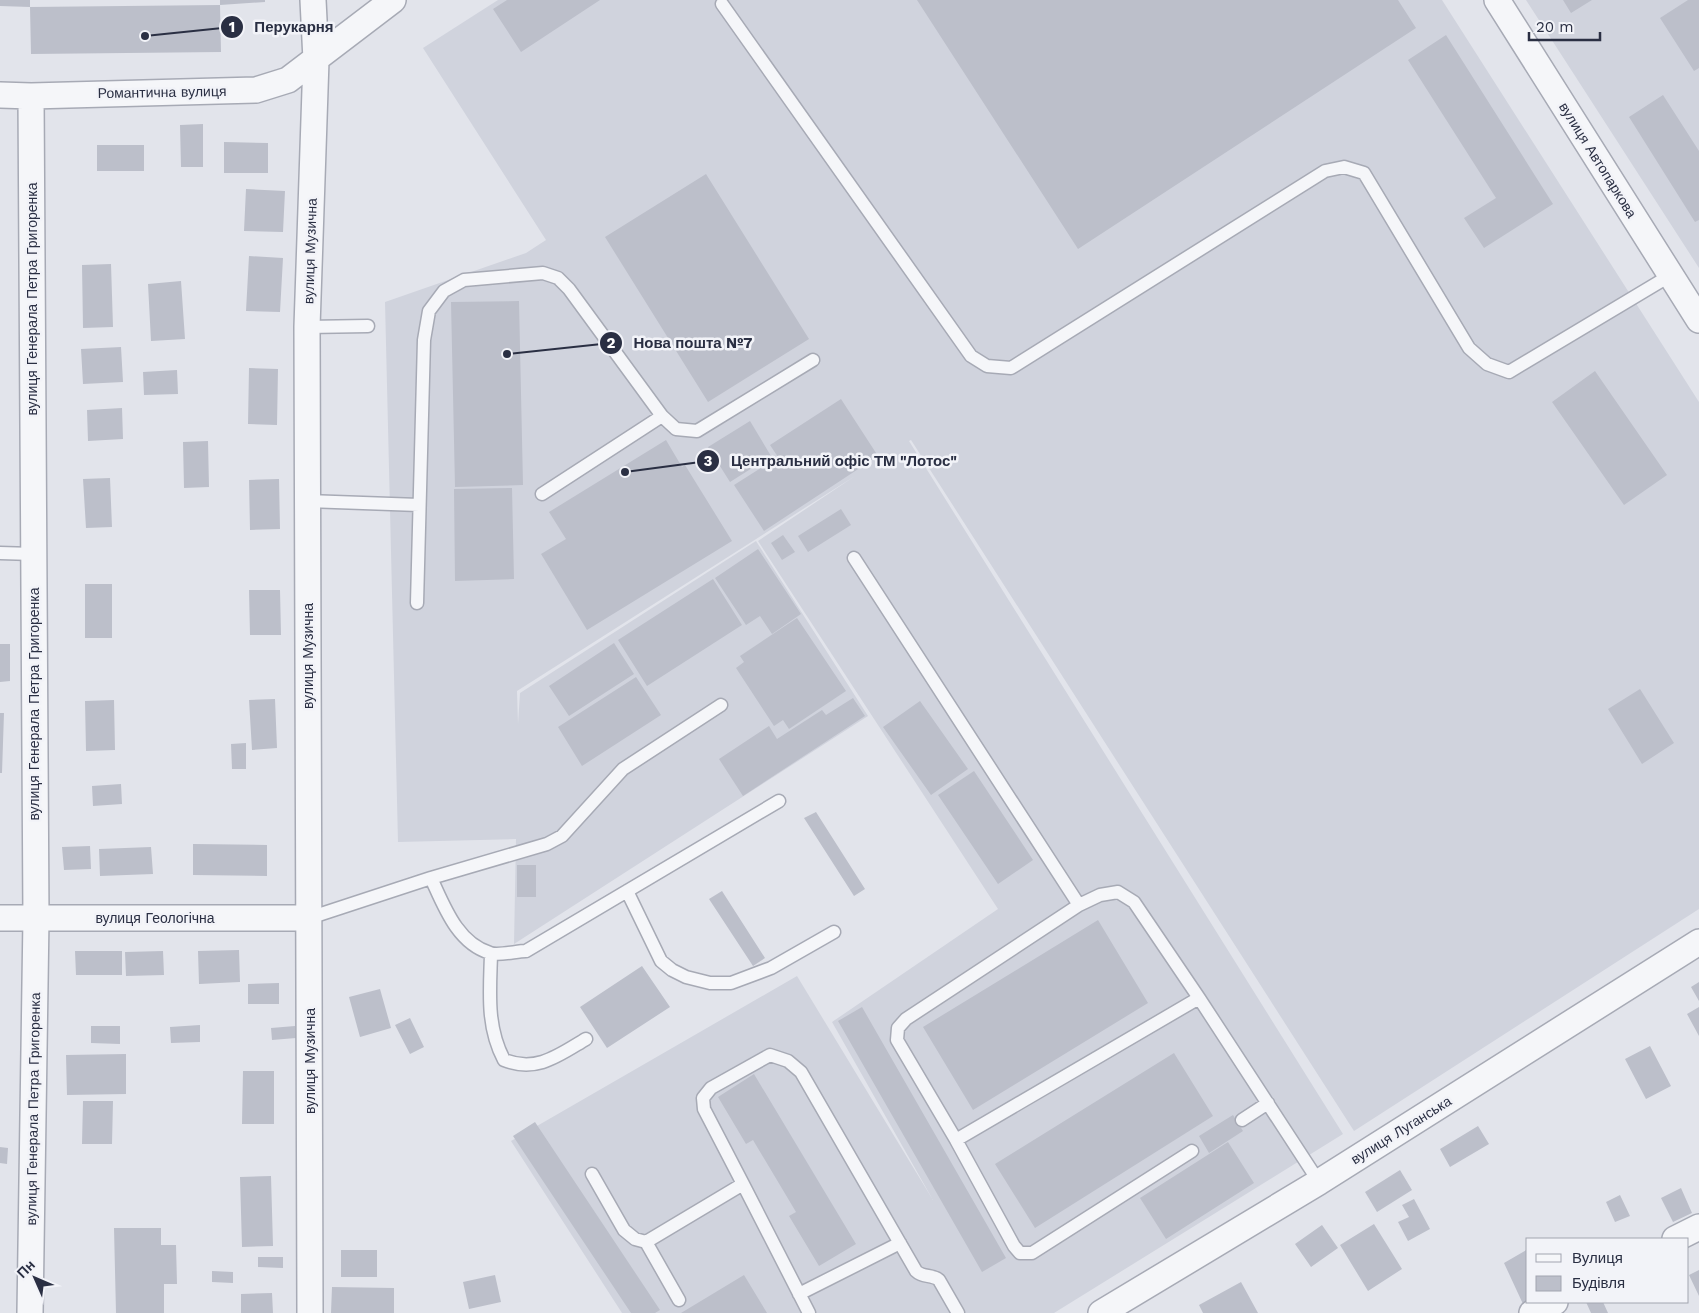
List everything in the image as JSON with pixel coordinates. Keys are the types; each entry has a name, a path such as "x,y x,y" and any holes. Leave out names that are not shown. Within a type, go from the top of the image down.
{"street":[{"name":"вулиця Музична","path":"310,1313 307,327 316,60 313,0"},
{"name":"Романтична вулиця","path":"0,95 31,96 256,90 288,80 393,0"},
{"name":"вулиця Автопаркова","path":"1497,0 1699,320"},
{"name":"вулиця Генерала Петра Григоренка","path":"30,1313 36,918 31,96"},
{"name":"вулиця Геологічна","path":"0,918 310,918"},
{"name":"вулиця Луганська","path":"1101,1313 1319,1182 1699,942"},
{"path":"1677,1238 1699,1226"},
{"path":"1532,1313 1553,1303"}],"lane":[{"path":"722,4 971,356 987,366 1011,368 1325,171 1344,167 1364,173 1469,348 1488,364 1509,372 1670,275"},
{"path":"417,603 424,340 429,311 444,291 464,280 543,273 558,278 569,289 662,416 676,429 697,432 813,360"},
{"path":"307,327 368,326"},
{"path":"542,494 662,416"},
{"path":"307,501 419,505"},
{"path":"0,554 33,554"},
{"path":"854,558 1079,905"},
{"path":"310,918 431,878 547,844 562,836 623,770 722,705"},
{"path":"431,878 447,914 467,940 491,954 526,950 779,801"},
{"path":"627,891 661,961 672,970 686,977 710,983 731,983 771,968 834,932"},
{"path":"1192,1151 1032,1253 1020,1252 1014,1246 898,1040 898,1028 906,1019 1079,905 1100,895 1118,892 1134,902 1319,1182"},
{"path":"491,954 490,1013 499,1050 504,1060 516,1065 532,1065 552,1059 586,1039"},
{"path":"956,1140 1199,998"},
{"path":"809,1313 704,1109 703,1098 711,1088 770,1055 788,1060 801,1072 919,1274 936,1277 939,1280 958,1313"},
{"path":"1242,1120 1268,1103"},
{"path":"592,1174 624,1230 635,1239 646,1242 680,1300"},
{"path":"646,1242 743,1184"},
{"path":"799,1294 900,1243"}],"shaded area":[{"path":"498,0 1442,0 1699,402 1699,909 1354,1131 911,440 909,441 1343,1134 1054,1313 622,1313 511,1141 797,976 933,1200 832,1022 998,909 758,541 855,476 517,691 518,724 520,693 756,541 868,716 514,944 516,839 398,842 385,302 526,253 546,240 423,48"},
{"path":"1526,0 1699,0 1699,268"}],"building":[{"path":"0,0 30,0 30,7 0,6"},
{"path":"220,0 265,0 265,2 220,5"},
{"path":"507,0 600,0 521,52 493,9"},
{"path":"917,0 1398,0 1416,28 1078,249"},
{"path":"1563,0 1592,0 1571,13"},
{"path":"1688,0 1699,0 1699,68 1694,71 1660,18"},
{"path":"220,5 221,52 31,54 30,7"},
{"path":"1446,35 1553,204 1484,248 1464,218 1496,198 1408,60"},
{"path":"1663,95 1699,151 1699,220 1695,222 1629,117"},
{"path":"203,124 203,167 181,167 180,125"},
{"path":"224,142 268,143 268,173 224,173"},
{"path":"97,145 144,145 144,171 97,171"},
{"path":"706,174 809,339 708,402 605,237"},
{"path":"246,189 285,191 283,232 244,231"},
{"path":"249,256 283,258 280,312 246,311"},
{"path":"111,264 113,327 83,328 82,265"},
{"path":"181,281 185,339 151,341 148,284"},
{"path":"519,301 523,485 455,487 451,302"},
{"path":"121,347 123,382 83,384 81,349"},
{"path":"249,368 278,369 277,425 248,424"},
{"path":"177,370 178,394 144,395 143,372"},
{"path":"1595,371 1667,475 1624,505 1552,402"},
{"path":"841,399 878,456 764,531 734,485 778,457 770,445"},
{"path":"122,408 123,439 88,441 87,410"},
{"path":"750,421 771,456 730,482 708,447"},
{"path":"666,440 682,467 685,465 732,541 587,630 541,554 566,539 549,512"},
{"path":"208,441 209,487 184,488 183,442"},
{"path":"110,478 112,527 86,528 83,479"},
{"path":"279,479 280,529 250,530 249,480"},
{"path":"512,488 514,579 455,581 454,489"},
{"path":"841,509 851,525 808,552 798,536"},
{"path":"783,535 795,552 782,560 771,543"},
{"path":"758,549 801,614 772,634 760,616 746,625 715,578"},
{"path":"713,579 742,625 647,686 618,640"},
{"path":"85,584 112,584 112,638 85,638"},
{"path":"249,590 280,590 281,635 250,635"},
{"path":"797,618 846,691 789,729 783,720 774,726 736,668 744,662 740,656"},
{"path":"614,643 634,674 569,716 549,686"},
{"path":"0,644 10,644 10,681 0,682"},
{"path":"636,677 661,715 582,766 558,727"},
{"path":"1640,689 1674,743 1642,764 1608,709"},
{"path":"853,698 865,716 743,796 719,759 769,726 777,739 822,710 826,715"},
{"path":"275,699 277,748 252,750 249,700"},
{"path":"114,700 115,750 86,751 85,701"},
{"path":"920,701 968,769 931,795 883,727"},
{"path":"0,713 4,713 2,773 0,773"},
{"path":"246,743 246,769 232,769 231,744"},
{"path":"974,771 1033,860 998,884 938,795"},
{"path":"121,784 122,804 93,806 92,786"},
{"path":"816,812 865,889 854,896 804,818"},
{"path":"193,844 267,845 267,876 193,875"},
{"path":"90,846 91,869 64,870 62,847"},
{"path":"151,847 153,874 100,876 99,849"},
{"path":"517,865 536,865 536,897 517,897"},
{"path":"722,891 765,958 753,966 709,899"},
{"path":"1098,920 1148,1003 973,1110 923,1027"},
{"path":"239,950 240,982 199,984 198,951"},
{"path":"75,951 122,951 122,975 76,975"},
{"path":"163,951 164,975 126,976 125,952"},
{"path":"642,966 670,1007 607,1048 580,1007"},
{"path":"1699,982 1699,1001 1691,987"},
{"path":"279,983 279,1004 248,1004 248,984"},
{"path":"380,989 391,1028 360,1037 349,997"},
{"path":"862,1007 1006,1258 982,1272 838,1021"},
{"path":"1699,1007 1699,1036 1687,1014"},
{"path":"410,1018 424,1047 410,1054 395,1025"},
{"path":"200,1025 200,1042 171,1043 170,1027"},
{"path":"91,1026 120,1026 120,1044 91,1043"},
{"path":"295,1026 296,1038 272,1040 271,1028"},
{"path":"1650,1046 1671,1086 1646,1099 1625,1059"},
{"path":"1174,1053 1213,1116 1035,1228 995,1164"},
{"path":"126,1054 126,1094 67,1095 66,1055"},
{"path":"243,1071 274,1071 274,1124 242,1124"},
{"path":"754,1074 856,1244 819,1266 789,1216 796,1212 753,1140 746,1144 718,1097"},
{"path":"83,1101 113,1101 112,1144 82,1144"},
{"path":"1233,1115 1243,1131 1209,1153 1199,1136"},
{"path":"535,1122 660,1310 655,1313 631,1313 513,1136"},
{"path":"1478,1126 1489,1144 1450,1167 1440,1149"},
{"path":"1228,1142 1254,1183 1166,1239 1140,1198"},
{"path":"0,1147 8,1148 7,1164 0,1163"},
{"path":"1400,1170 1412,1190 1377,1212 1365,1192"},
{"path":"271,1176 273,1246 242,1247 240,1177"},
{"path":"1681,1188 1692,1213 1673,1222 1661,1198"},
{"path":"1620,1195 1630,1216 1615,1222 1606,1202"},
{"path":"1414,1199 1430,1229 1408,1241 1398,1222 1409,1217 1402,1205"},
{"path":"1374,1224 1402,1269 1368,1291 1340,1245"},
{"path":"1322,1225 1338,1248 1311,1267 1295,1244"},
{"path":"114,1228 161,1228 161,1245 176,1245 177,1284 164,1284 164,1313 116,1313"},
{"path":"341,1250 377,1250 377,1277 341,1277"},
{"path":"1526,1250 1526,1303 1523,1304 1504,1263"},
{"path":"258,1257 283,1257 283,1268 258,1267"},
{"path":"1699,1270 1699,1296 1689,1275"},
{"path":"212,1271 233,1272 233,1283 212,1282"},
{"path":"495,1275 501,1302 469,1309 463,1282"},
{"path":"744,1275 767,1313 681,1313"},
{"path":"1241,1282 1258,1313 1203,1313 1199,1305"},
{"path":"332,1287 394,1288 394,1313 331,1313"},
{"path":"272,1293 273,1313 241,1313 241,1294"},
{"path":"1586,1303 1603,1303 1608,1313 1591,1313"}],"place":[{"name":"Перукарня","path":"145,36"},
{"name":"Нова пошта №7","path":"507,354"},
{"name":"Центральний офіс ТМ \"Лотос\"","path":"625,472"}]}
